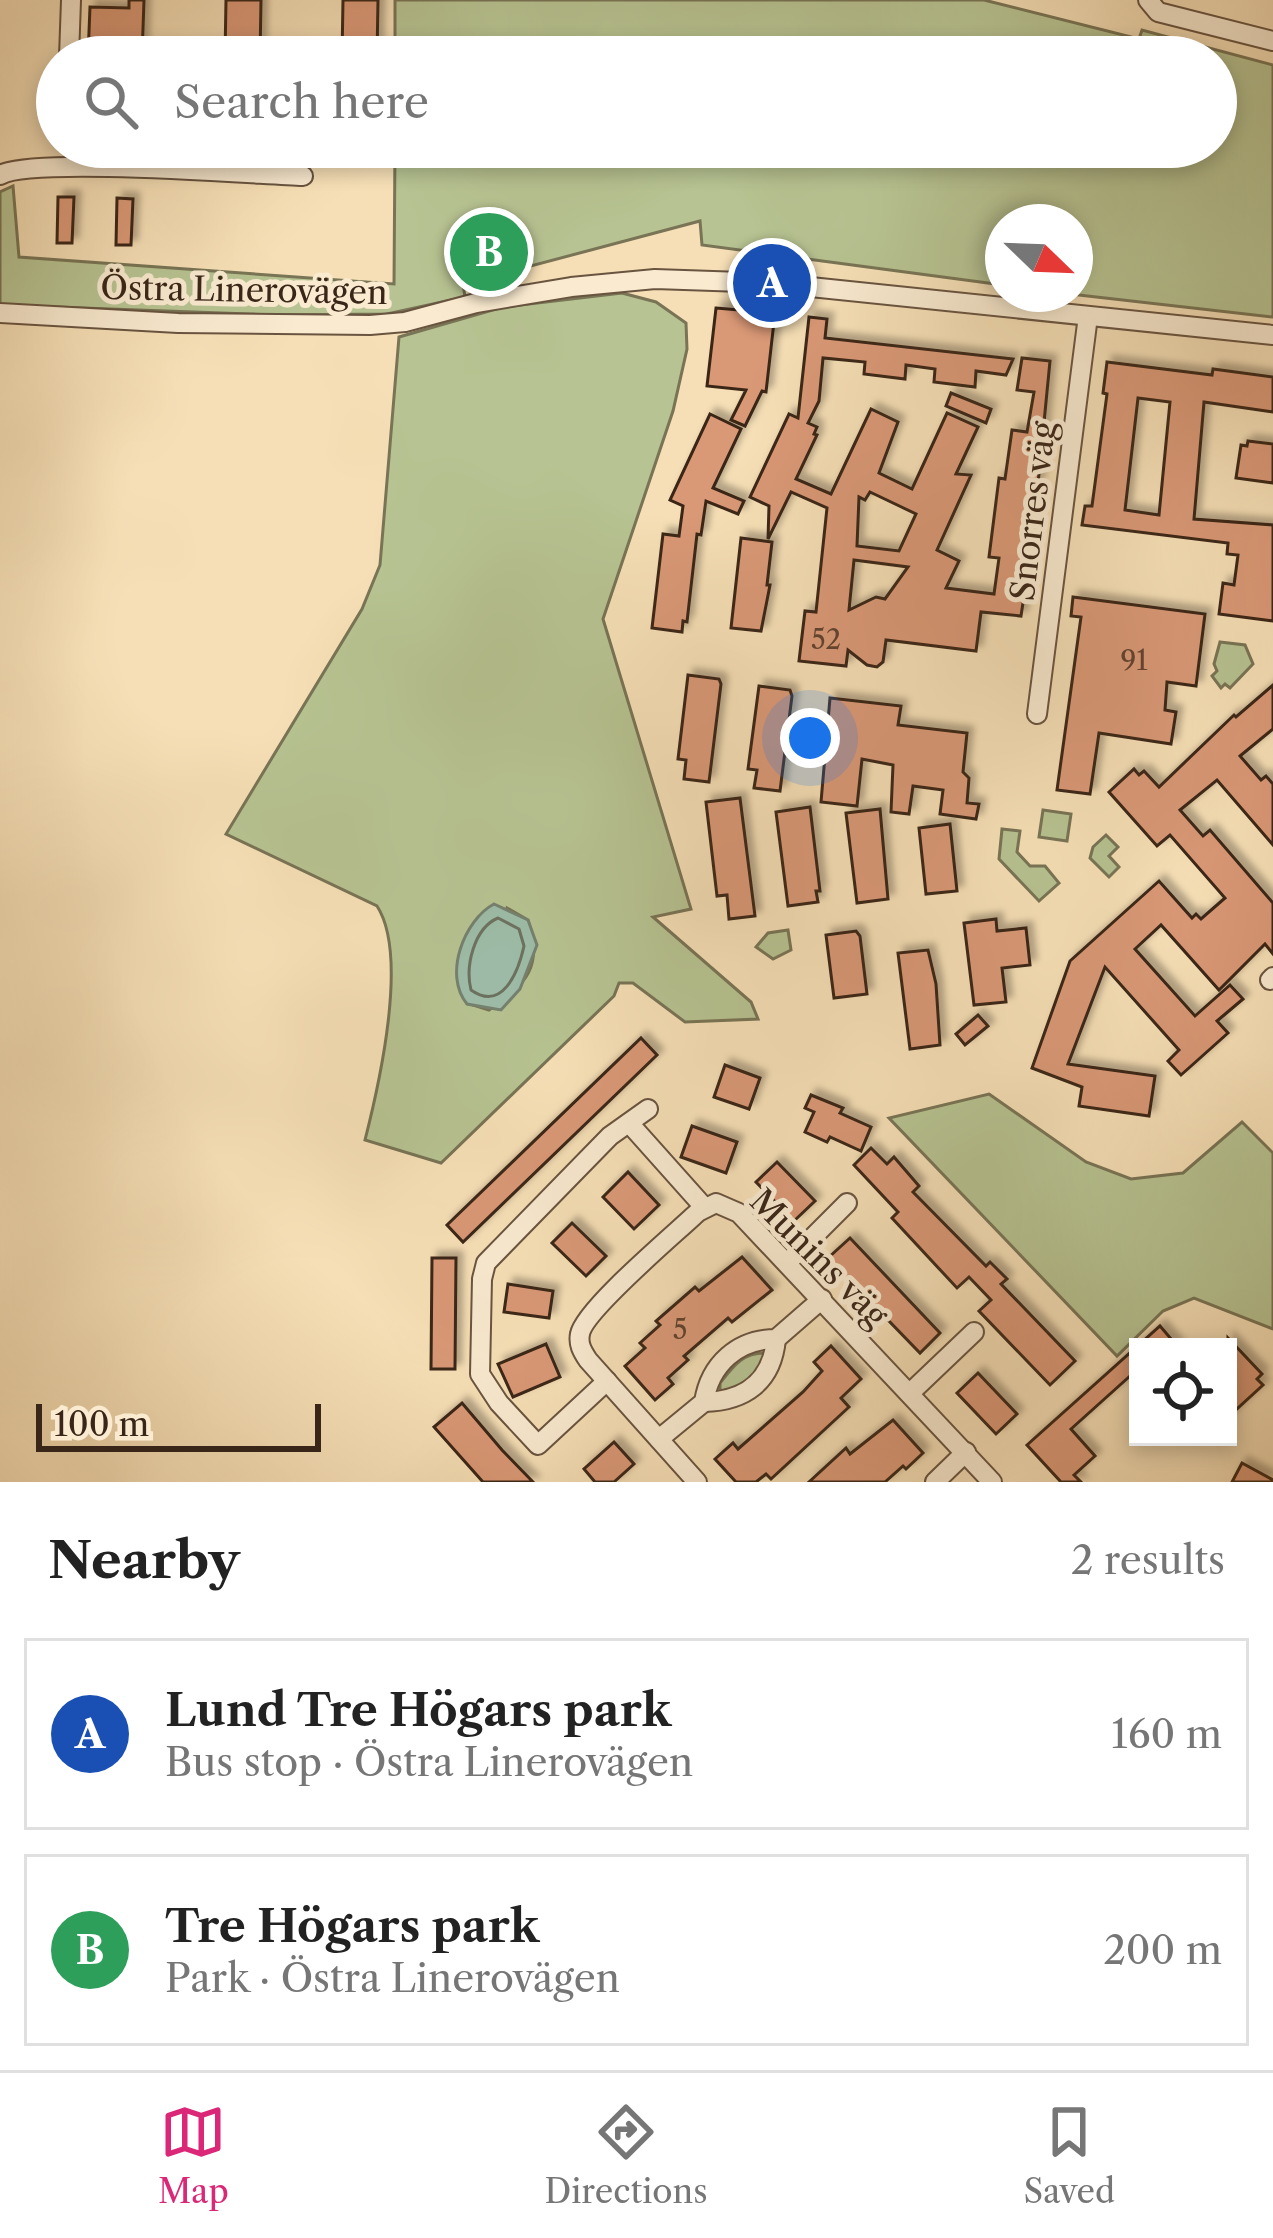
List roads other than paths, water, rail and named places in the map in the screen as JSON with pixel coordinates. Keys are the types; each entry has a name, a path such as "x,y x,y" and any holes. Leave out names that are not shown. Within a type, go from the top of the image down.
{"street":[{"path":"70,36 71,0"},
{"path":"1148,0 1158,12 1273,41"},
{"path":"0,175 9,170 66,168 303,176"},
{"name":"Östra Linerovägen","path":"0,313 370,326 571,286 655,280 772,283 1273,335"},
{"name":"Snorres väg","path":"1037,714 1088,316"},
{"path":"607,1381 538,1445 499,1403 480,1374 482,1279 486,1263 523,1222 610,1136 648,1109"},
{"path":"628,1123 704,1207"},
{"name":"Munins väg","path":"697,1482 581,1350 583,1325 704,1207 716,1203 735,1210 992,1482"},
{"path":"787,1263 847,1203"},
{"path":"659,1439 704,1402 728,1401 760,1382 771,1367 776,1339 822,1299"},
{"path":"910,1393 974,1332"},
{"path":"704,1402 706,1386 737,1346 776,1339"},
{"path":"935,1482 966,1453"}],"water":[{"path":"494,904 528,920 537,945 520,989 501,1010 467,1004 457,978 466,935"}],"place":[{"name":"Tre Högars park","path":"489,252"},
{"name":"Lund Tre Högars park","path":"772,283"}]}
